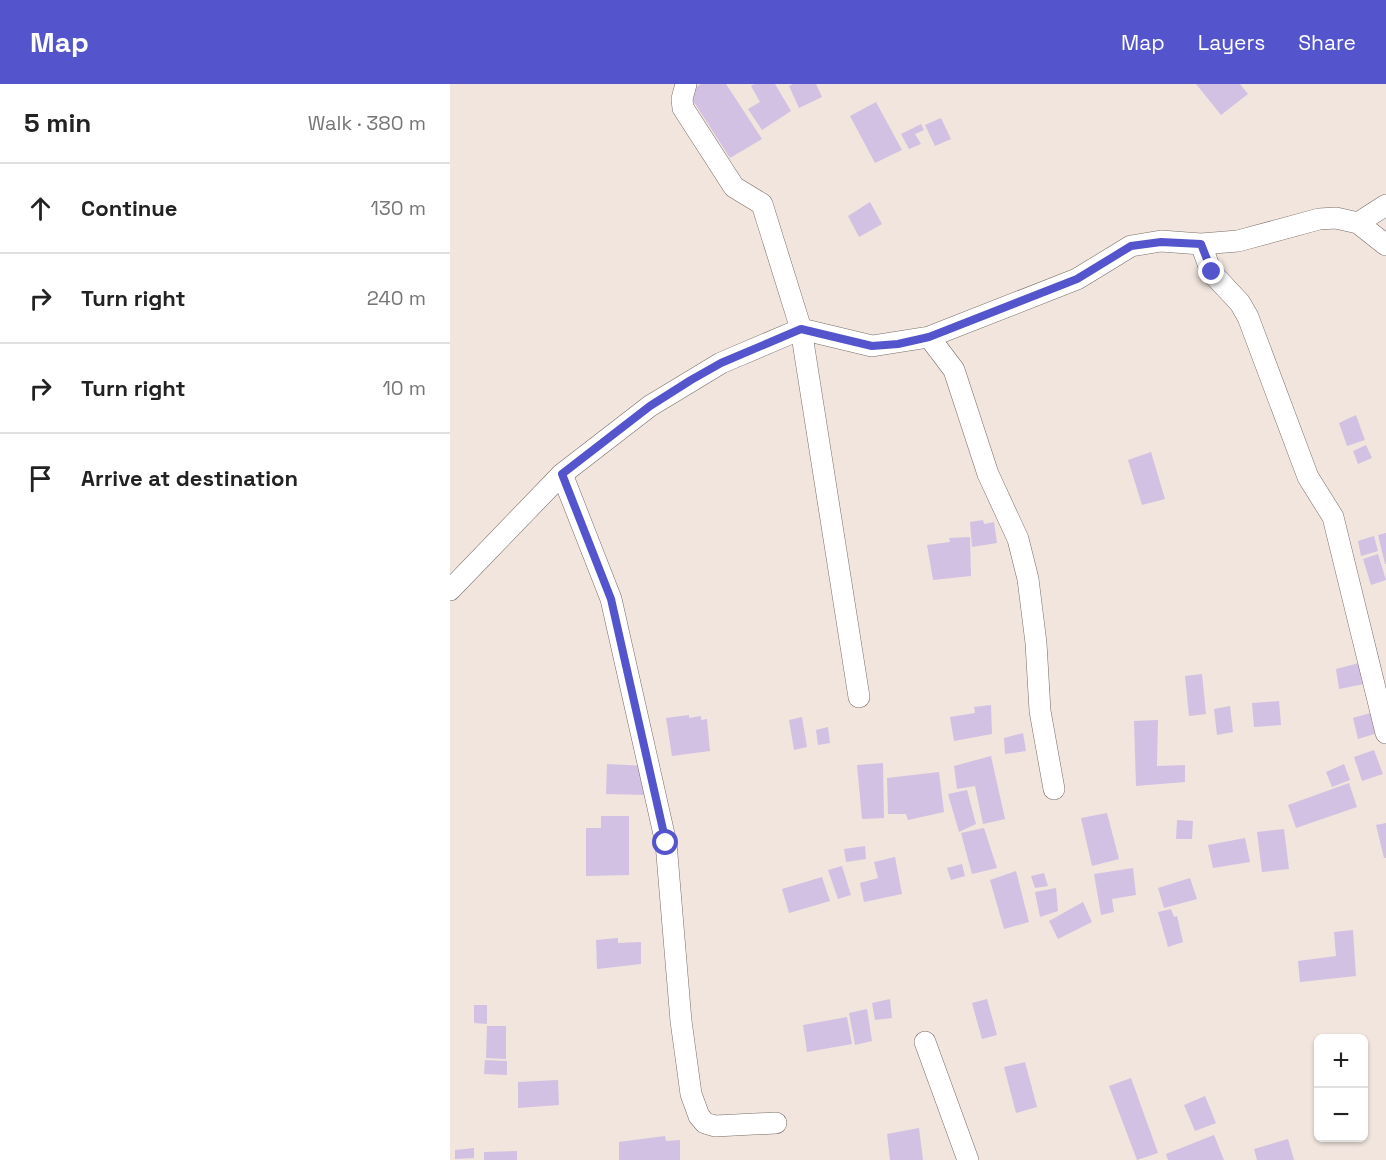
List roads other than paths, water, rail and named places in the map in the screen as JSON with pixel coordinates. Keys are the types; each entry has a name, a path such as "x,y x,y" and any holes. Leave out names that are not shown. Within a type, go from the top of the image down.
{"street":[{"path":"686,84 682,99 690,118 734,187 762,204 801,329 859,697"},
{"path":"1358,223 1386,205"},
{"path":"450,590 562,474 650,406 721,363 801,329 872,346 929,337 1077,279 1131,246 1161,242 1201,244 1238,241 1319,219 1336,218 1358,223 1386,245"},
{"path":"1201,244 1212,272 1240,303 1248,317 1308,477 1333,517 1386,733"},
{"path":"929,337 954,370 988,474 1018,539 1028,579 1036,642 1040,711 1054,789"},
{"path":"562,474 611,599 666,843 681,1021 691,1094 699,1116 705,1123 715,1126 776,1124"},
{"path":"925,1042 968,1160"}]}
